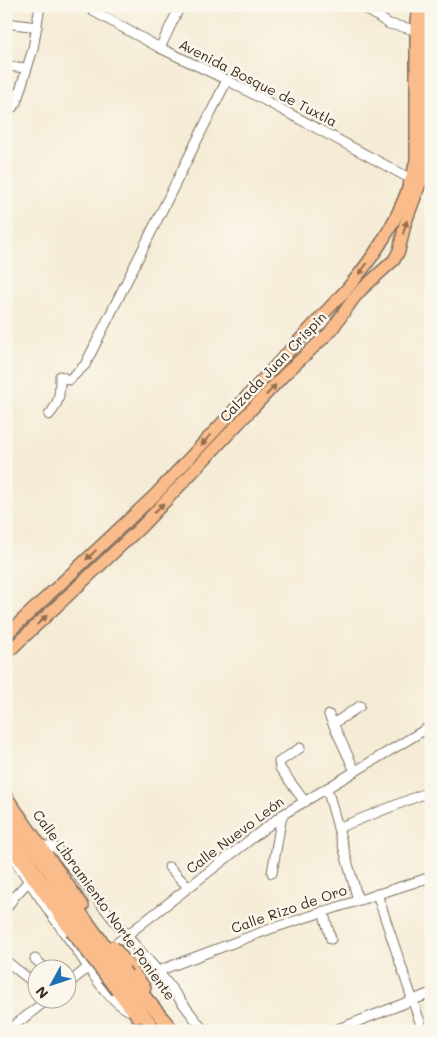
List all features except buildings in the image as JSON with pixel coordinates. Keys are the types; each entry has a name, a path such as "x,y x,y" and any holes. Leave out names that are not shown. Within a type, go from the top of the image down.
{"highway":[{"name":"Calle Libramiento Norte Poniente","path":"6,808 39,877"},
{"name":"Calle Libramiento Norte Poniente","path":"6,828 39,877 79,927 123,978 173,1031"},
{"name":"Calle Libramiento Norte Poniente","path":"123,978 156,1031"}],"main road":[{"name":"Calzada Juan Crispin","path":"6,635 155,495 346,290 376,250 398,210 411,179 416,160 416,30 418,6"},
{"name":"Calzada Juan Crispin","path":"6,654 141,527 284,375 330,332 354,298 392,262 399,251 405,224 423,176 425,161 427,6"},
{"path":"383,238 394,241 399,251"},
{"path":"376,250 382,258 392,262"},
{"name":"Calle Libramiento Norte Poniente","path":"6,796 101,932 123,978 132,1009 150,1031"},
{"name":"Calle Libramiento Norte Poniente","path":"6,837 25,868 123,978 179,1031"}],"street":[{"path":"6,107 13,107 16,103 33,49 40,6"},
{"path":"160,48 180,6"},
{"path":"362,6 389,24 416,30"},
{"name":"Avenida Bosque de Tuxtla","path":"93,12 160,48 227,80 411,179"},
{"path":"6,23 37,27"},
{"path":"6,66 27,68"},
{"path":"49,415 56,408 60,400 60,376 70,380 85,365 148,242 227,80"},
{"path":"356,771 331,719 360,706"},
{"name":"Calle Nuevo León","path":"78,976 126,935 282,815 431,726"},
{"path":"300,748 280,762 280,768 305,802"},
{"path":"327,788 358,900"},
{"path":"338,828 431,791"},
{"path":"272,873 282,815"},
{"path":"6,846 39,877 88,967 119,1005 128,1010 132,1009"},
{"path":"40,846 56,848 126,935 158,971 198,1029"},
{"path":"169,867 188,887"},
{"path":"6,909 14,897 39,877"},
{"name":"Calle Rizo de Oro","path":"158,971 270,929 431,877"},
{"path":"377,894 424,1031"},
{"path":"323,912 331,938"},
{"path":"6,961 28,978"},
{"path":"333,1031 431,993"},
{"path":"7,1031 34,1010"}]}
